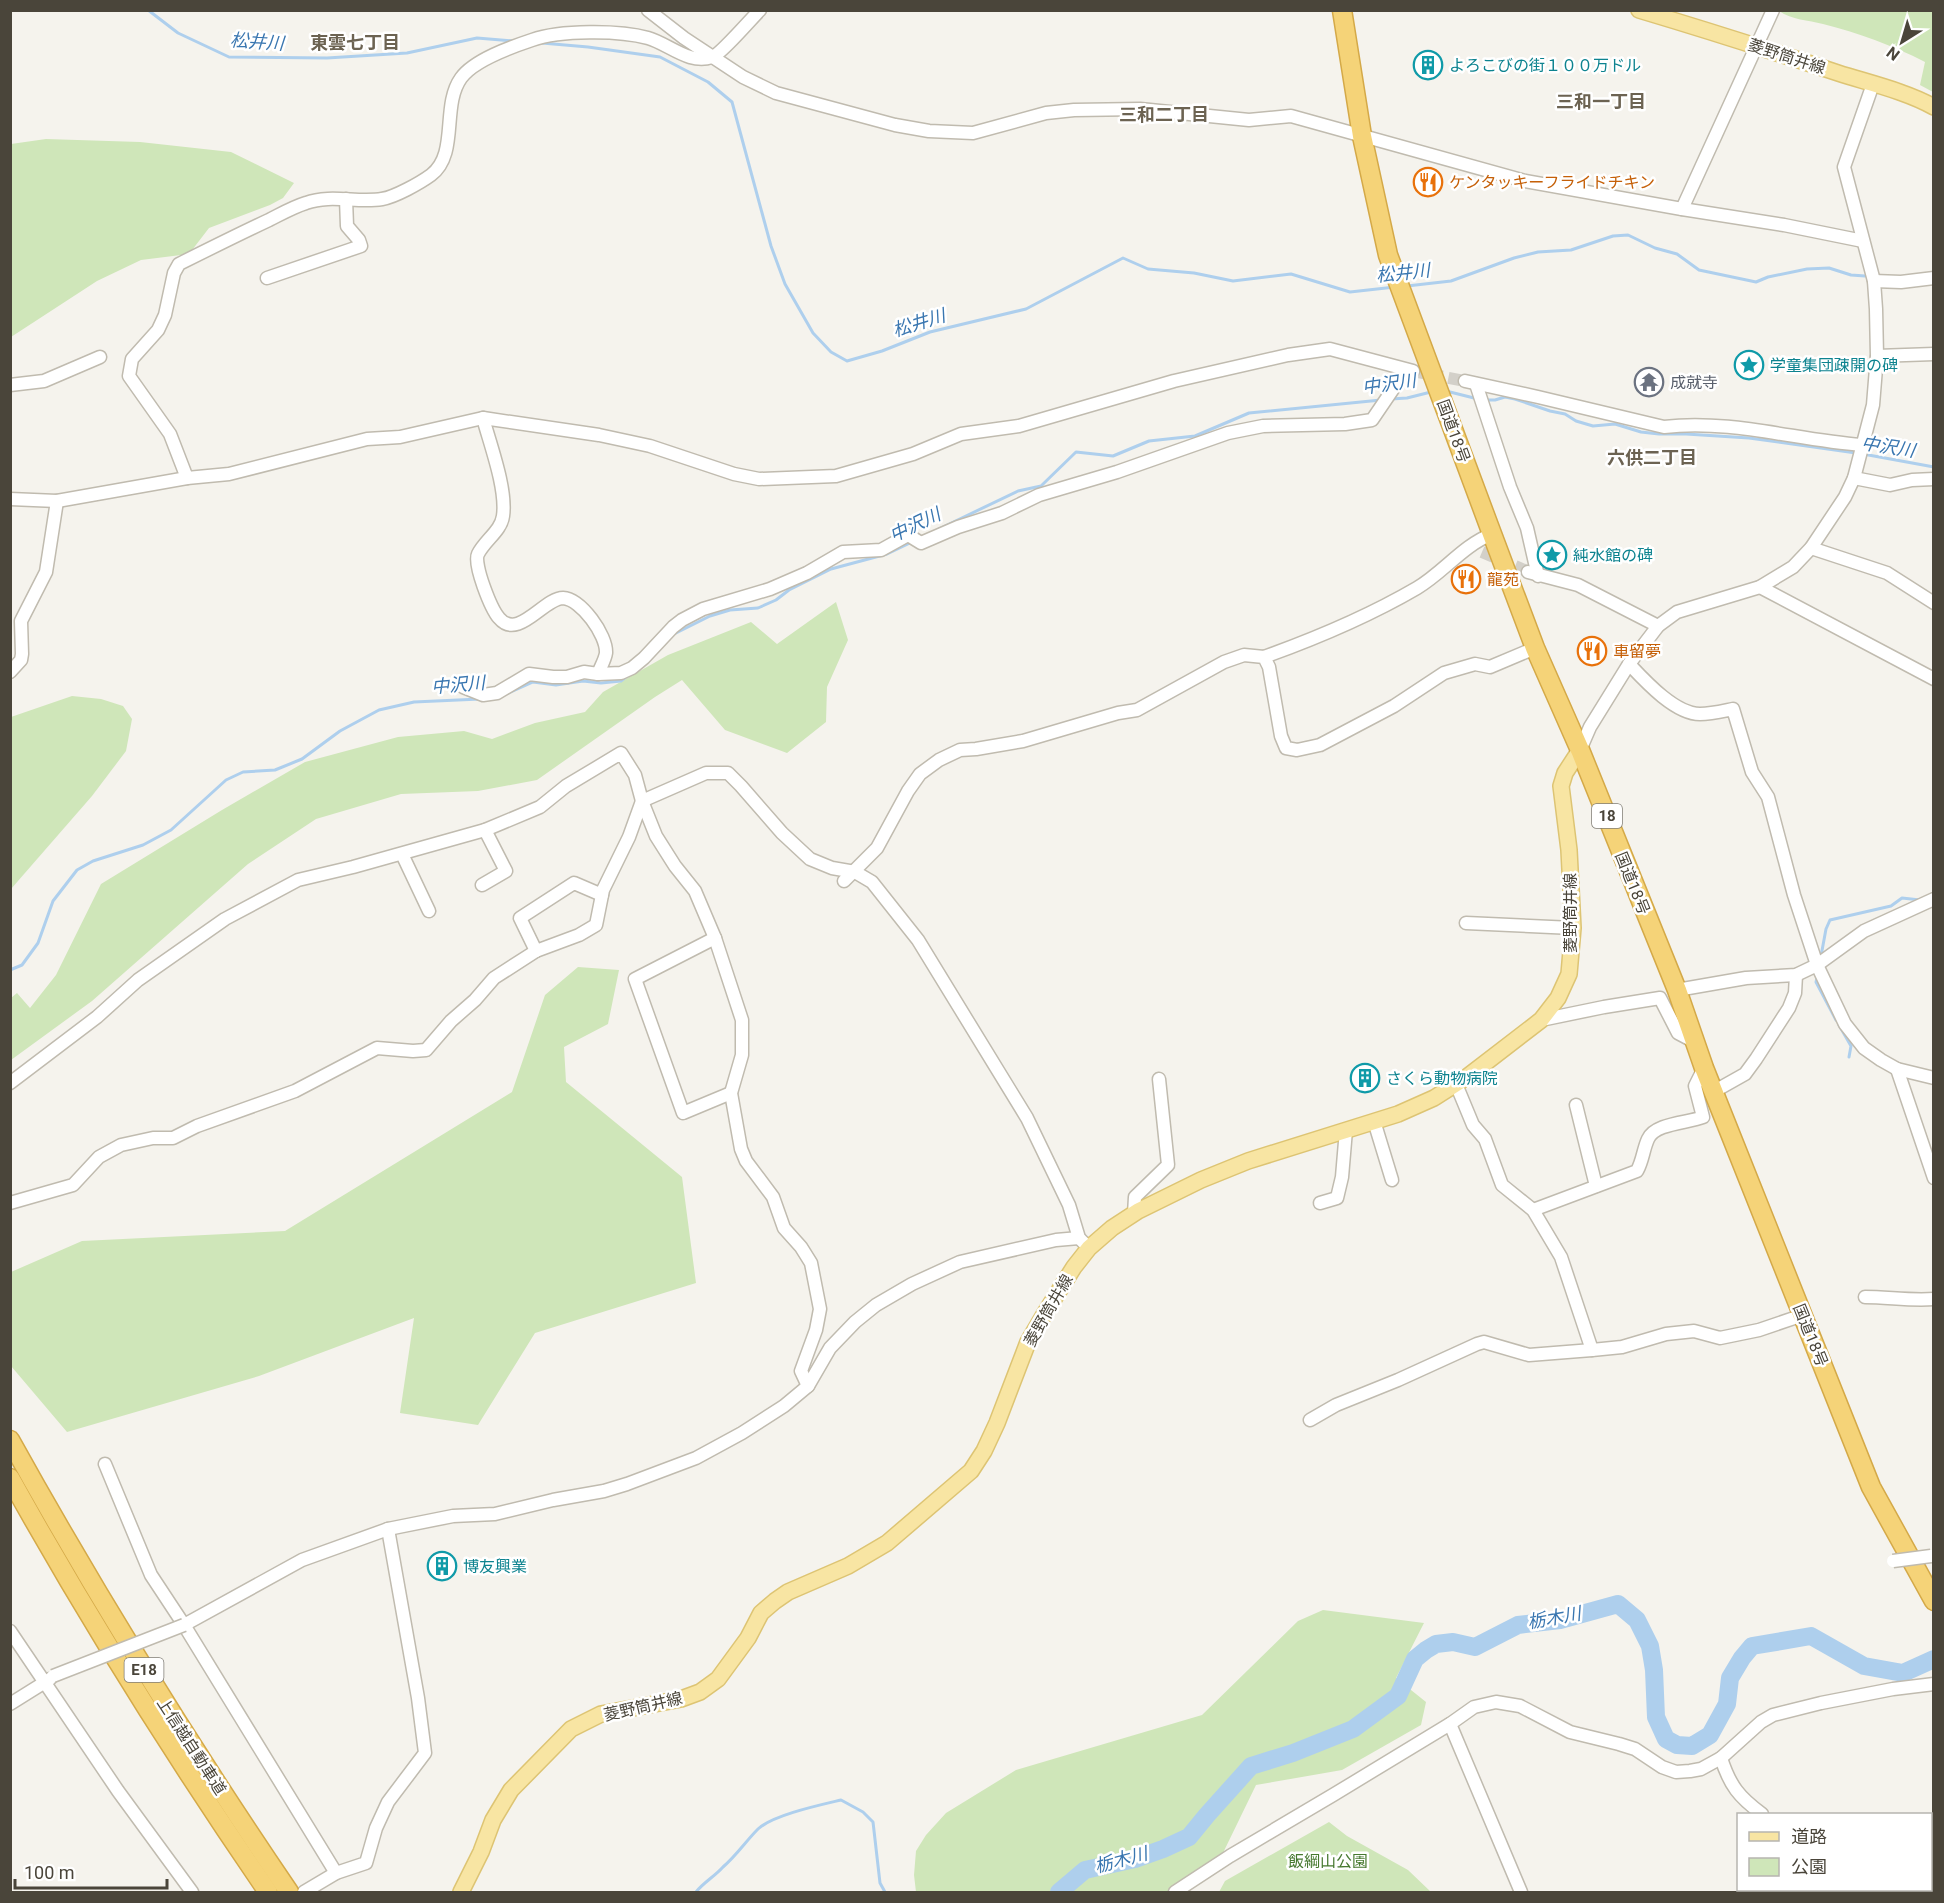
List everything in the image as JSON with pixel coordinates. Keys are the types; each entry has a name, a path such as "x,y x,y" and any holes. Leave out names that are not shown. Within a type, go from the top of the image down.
{"highway":[{"name":"国道18号","path":"1342,10 1362,136 1388,255 1535,648 1580,750 1677,990 1713,1092 1871,1487 1934,1601"},
{"name":"上信越自動車道","path":"10,1440 136,1657 289,1893"},
{"name":"上信越自動車道","path":"10,1478 125,1673 268,1893"}],"main road":[{"name":"菱野筒井線","path":"1639,10 1873,84 1934,107"},
{"name":"菱野筒井線","path":"462,1893 494,1820 511,1790 571,1729 602,1714 681,1699 700,1692 722,1675 748,1638 761,1613 775,1601 788,1592 848,1566 887,1543 970,1471 998,1423 1028,1342 1074,1267 1084,1243 1134,1214 1201,1180 1248,1161 1398,1114 1434,1098 1541,1020 1558,999 1569,974 1573,927 1569,850 1561,786 1565,773 1580,750"}],"street":[{"path":"648,10 684,38 743,77 776,93 866,118 929,131 973,133 1046,113 1140,109 1249,120 1291,116 1525,181 1784,225 1863,241"},
{"path":"187,478 170,434 129,376 132,359 158,330 165,315 174,273 179,264 307,202 382,199 431,175 446,154 453,92 462,77 477,64 514,46 547,35 617,33 649,38 684,55 701,59 714,57 760,10"},
{"path":"1682,209 1773,10"},
{"path":"1580,750 1590,727 1629,664 1659,626 1677,612 1760,587 1793,567 1811,548 1845,497 1854,478 1873,405 1877,356 1873,279 1844,167 1873,84"},
{"path":"267,278 361,246 359,240 347,226 346,199"},
{"path":"1873,279 1901,282 1934,278"},
{"path":"10,498 57,501 187,478 229,474 367,439 400,437 483,417 599,435 650,446 734,474 759,479 836,476 913,454 961,434 1019,426 1174,381 1288,355 1330,349 1410,370 1372,420 1345,424 1263,426 1228,433 1117,472 1039,495 1002,513 958,527 921,543 908,536 881,550 843,552 807,573 770,589 703,609 682,620 633,668 621,673 584,672 553,677 529,674 497,693 483,695 464,687"},
{"path":"1877,356 1934,354"},
{"path":"10,386 44,381 100,357"},
{"path":"1659,626 1578,585 1533,574 1527,528 1510,487 1485,411 1473,387 1538,397 1665,427 1685,424 1744,429 1861,446"},
{"path":"483,417 504,499 501,525 477,556 477,564 494,609 504,622 514,624 535,615 546,605 560,598 569,600 592,619 603,639 606,653 598,674"},
{"path":"1854,478 1890,485 1912,480 1934,479"},
{"path":"10,672 21,660 21,621 46,572 57,501"},
{"path":"844,881 877,848 908,791 920,774 939,760 960,750 1023,741 1118,712 1137,710 1224,662 1244,655 1264,657 1318,638 1419,587 1478,539 1492,534"},
{"path":"1469,546 1482,552"},
{"path":"1811,548 1887,573 1934,603"},
{"path":"1760,587 1934,679"},
{"path":"1264,657 1269,668 1281,736 1286,748 1297,750 1320,745 1394,706 1444,673 1474,664 1490,668 1535,648"},
{"path":"1629,664 1654,691 1679,707 1699,714 1733,709 1752,772 1768,797 1794,895 1818,965 1845,1024 1864,1048 1897,1069 1934,1078"},
{"path":"10,1083 97,1017 138,980 225,919 298,880 485,830 540,807 566,786 621,753 635,775 642,801 656,836 675,866 695,891 742,1020 742,1055 731,1093 741,1149 746,1161 773,1197 784,1228 801,1247 811,1263 820,1309 816,1330 801,1371 808,1386"},
{"path":"10,1203 73,1185 99,1157 121,1145 153,1138 173,1138 197,1126 295,1092 377,1048 426,1050 494,978 536,951 579,935 596,925 602,895 629,837 642,801 706,773 728,773 782,833 810,859 832,868 855,872 872,882 918,940 1027,1118 1049,1161 1084,1243 1056,1240 960,1262 912,1284 876,1305 855,1322 830,1348 808,1386 784,1406 742,1433 696,1458 604,1491 495,1514 453,1516 388,1528 302,1560 184,1625 49,1679 10,1704"},
{"path":"482,885 506,871 485,830"},
{"path":"402,854 429,911"},
{"path":"536,951 520,918 574,883 602,895"},
{"path":"1677,990 1746,978 1796,975 1818,965 1864,931 1934,899"},
{"path":"1466,923 1573,927"},
{"path":"714,938 635,979 683,1113 731,1093"},
{"path":"1713,1092 1745,1074 1756,1059 1789,1008 1796,993 1796,975"},
{"path":"1541,1020 1660,998 1678,1033 1695,1042"},
{"path":"1533,1210 1637,1170 1643,1161 1648,1138 1654,1131 1703,1116 1695,1086 1704,1068"},
{"path":"1897,1069 1934,1178"},
{"path":"1134,1214 1135,1197 1168,1165 1159,1079"},
{"path":"1456,1084 1473,1125 1485,1138 1502,1185 1533,1210 1562,1257 1592,1350"},
{"path":"1576,1105 1596,1186"},
{"path":"1374,1121 1392,1180"},
{"path":"1320,1203 1337,1198 1342,1177 1346,1130"},
{"path":"1865,1297 1915,1301 1934,1299"},
{"path":"1310,1420 1336,1405 1484,1342 1529,1355 1592,1350 1622,1347 1665,1334 1694,1331 1720,1338 1759,1330 1803,1315"},
{"path":"105,1464 151,1575 336,1873"},
{"path":"304,1893 336,1873 366,1863 376,1828 388,1802 426,1753 388,1528"},
{"path":"1893,1561 1932,1556"},
{"path":"10,1631 16,1649 49,1679 118,1791 192,1893"},
{"path":"1175,1893 1230,1856 1333,1796 1474,1707 1496,1702 1520,1706 1570,1732 1635,1749 1662,1767 1676,1772 1701,1769 1721,1758 1761,1722 1773,1715 1831,1701 1934,1684"},
{"path":"1450,1724 1521,1893"},
{"path":"1721,1758 1728,1780 1748,1804 1759,1813"}],"green space":[{"path":"1779,11 1934,11 1933,92 1920,85 1925,62 1862,35 1795,18"},
{"path":"46,139 140,142 231,152 294,183 283,198 270,205 209,228 189,254 141,260 97,281 11,337 11,144"},
{"path":"836,602 848,640 827,687 826,722 787,753 725,730 682,680 537,780 478,791 401,794 316,819 248,864 92,1001 11,1060 11,998 17,993 30,1008 56,975 101,884 305,762 398,737 464,731 492,739 535,723 585,712 603,692 668,655 751,622 777,644"},
{"path":"72,696 101,699 123,706 132,719 126,751 92,796 11,889 11,717"},
{"path":"578,967 619,970 608,1024 564,1047 566,1082 682,1177 696,1283 535,1333 478,1425 400,1413 414,1318 259,1376 67,1432 11,1366 11,1272 82,1241 285,1231 512,1092 545,995"},
{"path":"1323,1610 1424,1623 1396,1678 1426,1702 1421,1725 1342,1770 1256,1785 1222,1855 1189,1892 916,1892 914,1875 916,1851 926,1835 946,1813 1016,1770 1202,1715 1298,1621"},
{"name":"飯綱山公園","path":"1329,1822 1347,1836 1408,1870 1431,1892 1219,1892 1225,1881"}],"waterway":[{"name":"松井川","path":"148,10 178,33 229,57 327,58 407,53 477,38 514,41"},
{"name":"松井川","path":"542,43 660,57 708,82 732,102 771,246 785,284 813,333 831,352 847,361 882,351 930,332 1026,309 1123,258 1148,269 1194,273 1233,281 1291,274 1350,292 1395,287"},
{"name":"松井川","path":"1407,286 1451,281 1514,258 1538,252 1571,250 1613,236 1628,235 1655,248 1677,254 1699,270 1756,282 1768,277 1807,269 1829,268 1851,275 1865,276"},
{"name":"中沢川","path":"1446,391 1478,399"},
{"name":"中沢川","path":"1391,399 1431,392"},
{"name":"中沢川","path":"1484,400 1505,397 1515,399 1565,414 1576,421 1593,426 1615,424 1641,432 1749,438 1856,453"},
{"name":"中沢川","path":"939,529 1018,491 1041,486 1076,452 1113,456 1149,441 1195,436 1249,413 1381,400"},
{"name":"中沢川","path":"1863,454 1934,467"},
{"name":"中沢川","path":"672,635 710,616 730,610 758,608 831,569 887,554 912,542"},
{"name":"中沢川","path":"504,695 533,682 556,685 583,681 601,683 621,681 627,676"},
{"name":"中沢川","path":"10,970 22,965 38,943 53,901 77,870 93,861 143,845 171,830 226,780 243,772 275,770 302,759 340,731 379,710 414,702 480,699"},
{"path":"1821,956 1830,920 1891,906 1902,898 1920,900"},
{"path":"1818,974 1816,982 1836,1020"},
{"path":"1839,1025 1851,1046 1849,1057"},
{"name":"栃木川","path":"1059,1892 1085,1870 1135,1859 1189,1837 1251,1766 1293,1753 1353,1729 1398,1696 1415,1659 1436,1644 1453,1642 1475,1647 1518,1625 1560,1620 1618,1604 1637,1620 1650,1646 1654,1670 1656,1717 1666,1739 1677,1745 1692,1746 1710,1735 1727,1704 1730,1678 1752,1646 1811,1636 1864,1666 1903,1673 1934,1659"},
{"name":"栃木川","path":"696,1892 728,1863 765,1824 797,1811 841,1800 863,1812 873,1822 880,1883 885,1892"}],"tunnel":[{"path":"1413,371 1465,381"},
{"path":"1482,552 1536,575"}],"place":[{"name":"よろこびの街１００万ドル","path":"1428,65"},
{"name":"ケンタッキーフライドチキン","path":"1428,182"},
{"name":"学童集団疎開の碑","path":"1749,365"},
{"name":"成就寺","path":"1649,382"},
{"name":"純水館の碑","path":"1552,555"},
{"name":"龍苑","path":"1466,579"},
{"name":"車留夢","path":"1592,651"},
{"name":"さくら動物病院","path":"1365,1078"},
{"name":"博友興業","path":"442,1566"}],"district":[{"name":"東雲七丁目","path":"355,43"},
{"name":"三和一丁目","path":"1601,102"},
{"name":"三和二丁目","path":"1164,115"},
{"name":"六供二丁目","path":"1652,458"}]}
